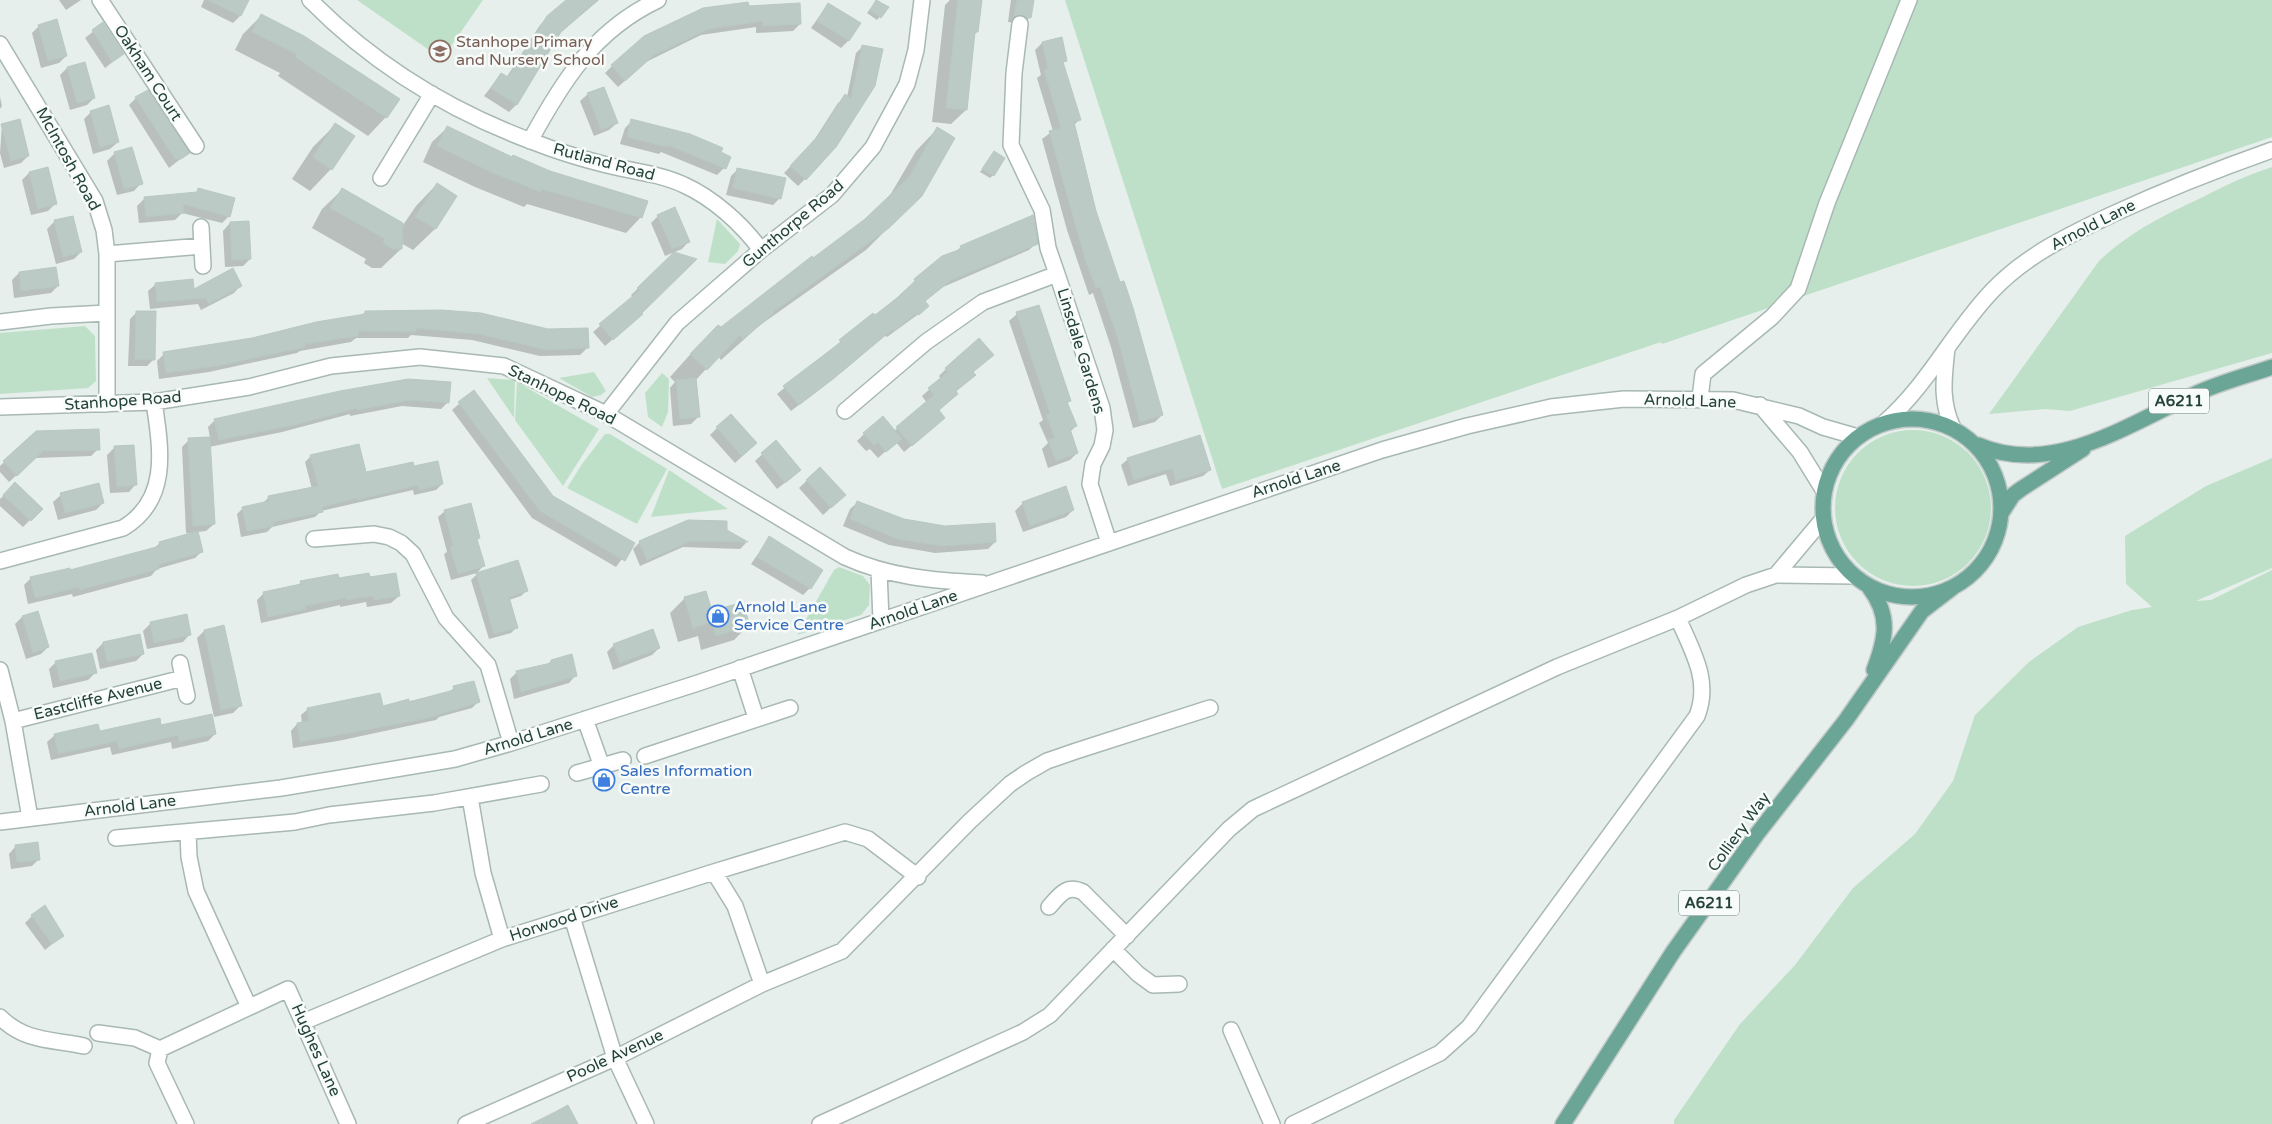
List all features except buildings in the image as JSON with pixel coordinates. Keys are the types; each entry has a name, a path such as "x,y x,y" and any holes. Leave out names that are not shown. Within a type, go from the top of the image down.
{"main road":[{"name":"A6211","path":"1975,444 2009,456 2048,455 2090,443 2196,394 2272,367"},
{"path":"1917,418 1953,428 1975,444 1988,460 1999,486 2002,512 1996,540 1986,559 1973,574 1952,588 1927,597 1904,598 1886,594 1869,587 1854,576 1834,552 1823,520 1824,491 1833,465 1844,450 1858,437 1884,423 1917,418"},
{"name":"A6211","path":"2002,512 2013,495 2058,467 2090,443"},
{"name":"Colliery Way","path":"1867,691 1880,654 1886,627 1880,602 1869,587"},
{"name":"Colliery Way","path":"1563,1124 1673,952 1757,834 1867,691 1922,611 1952,588"}],"street":[{"name":"Oakham Court","path":"100,0 196,146"},
{"name":"Rutland Road","path":"310,0 337,28 366,52 432,94 530,141 602,164 682,184 702,194 724,212 760,250"},
{"path":"530,141 555,97 583,56 617,25 658,0"},
{"name":"Gunthorpe Road","path":"606,414 677,323 760,250 832,195 872,147 907,84 916,50 922,0"},
{"path":"1700,398 1703,374 1772,317 1798,289 1827,203 1909,0"},
{"name":"Linsdale Gardens","path":"1020,24 1014,73 1010,145 1042,210 1048,248 1102,408 1105,430 1102,446 1093,464 1090,484 1109,543"},
{"name":"McIntosh Road","path":"0,44 95,201 104,230 107,254 107,404"},
{"path":"381,178 432,94"},
{"name":"Arnold Lane","path":"1884,423 1916,392 1965,321 2018,266 2064,237 2142,200 2272,150"},
{"path":"201,226 203,266"},
{"path":"107,254 202,246"},
{"name":"Linsdale Gardens","path":"844,411 926,342 983,302 1057,274"},
{"path":"0,322 51,316 107,313"},
{"name":"Arnold Lane","path":"1948,347 1942,388 1943,400 1953,428"},
{"name":"Stanhope Road","path":"0,407 154,402 249,387 331,366 420,357 504,366 606,414 845,557 879,570 932,581 991,583"},
{"name":"Arnold Lane","path":"0,822 281,788 455,759 511,743 881,621 1382,450 1467,426 1551,408 1624,399 1700,398 1733,400 1760,405 1799,416 1858,437"},
{"path":"0,561 123,528 135,521 147,508 160,477 154,402"},
{"name":"Arnold Lane","path":"1760,405 1800,452 1824,491"},
{"path":"1776,576 1823,520"},
{"path":"314,539 374,534 389,537 402,543 413,554 446,618 488,665 511,743"},
{"path":"879,570 881,621"},
{"path":"823,1123 1037,1024 1061,1004 1229,829 1253,808 1557,667 1678,618 1746,586 1776,576 1854,576"},
{"path":"1293,1124 1440,1053 1470,1027 1697,716 1702,704 1703,681 1678,618"},
{"path":"740,668 756,718"},
{"path":"0,670 4,696 13,721 30,818"},
{"name":"Eastcliffe Avenue","path":"13,721 181,670 187,696"},
{"path":"645,756 790,708"},
{"name":"Poole Avenue","path":"466,1124 615,1058 762,984 842,951 918,877 970,821 1010,784 1047,761 1210,708"},
{"path":"584,719 601,764"},
{"path":"577,773 601,764 623,760"},
{"path":"116,838 295,822 330,815 470,796 541,784"},
{"path":"470,796 483,873 502,939"},
{"path":"98,1033 135,1038 160,1049 249,1007 196,891 189,857 188,832"},
{"name":"Horwood Drive","path":"303,1022 502,939 845,832 868,839 918,877"},
{"path":"714,872 735,906 762,984"},
{"path":"1049,907 1066,889 1074,888 1083,892 1127,936"},
{"path":"572,917 615,1058 646,1124"},
{"path":"1113,949 1138,974 1153,984 1178,984"},
{"name":"Hughes Lane","path":"249,1007 288,988 348,1124"},
{"path":"0,1017 12,1029 29,1037 84,1046"},
{"path":"1231,1030 1272,1124"},
{"path":"160,1049 158,1063 186,1124"}],"green space":[{"path":"357,0 483,0 442,59"},
{"path":"1065,0 2272,0 2272,137 1662,344 1661,342 1222,489"},
{"path":"2272,167 2272,353 2070,411 2045,409 1989,414 2099,261 2123,241 2160,218 2236,181"},
{"path":"717,219 740,244 738,251 725,264 708,262"},
{"path":"85,326 95,336 96,381 88,388 0,394 0,333"},
{"path":"594,372 606,391 601,395 592,397 559,378"},
{"path":"662,373 669,379 668,412 662,427 648,417 645,393"},
{"path":"487,378 515,380 514,418"},
{"path":"517,382 599,429 563,486 515,420"},
{"path":"1905,430 1921,430 1936,433 1950,439 1968,453 1982,471 1988,485 1991,508 1988,531 1982,545 1968,563 1950,577 1936,583 1921,586 1905,586 1890,583 1876,577 1858,563 1848,551 1838,531 1835,516 1835,500 1838,485 1844,471 1858,453 1870,443 1890,433"},
{"path":"605,434 610,434 667,469 637,524 567,488 582,464"},
{"path":"2272,458 2272,568 2196,601 2211,600 2272,570 2272,1124 1674,1124 1674,1120 1740,1024 1795,965 1853,888 1915,834 1953,781 1975,715 2029,662 2078,627 2132,610 2152,607 2126,584 2125,536 2206,486"},
{"path":"669,470 728,509 651,517"},
{"path":"839,567 863,576 870,585 869,605 861,615 797,635 834,570"}],"place":[{"name":"Stanhope Primary and Nursery School","path":"440,51"},
{"name":"Arnold Lane Service Centre","path":"718,616"},
{"name":"Sales Information Centre","path":"604,780"}]}
